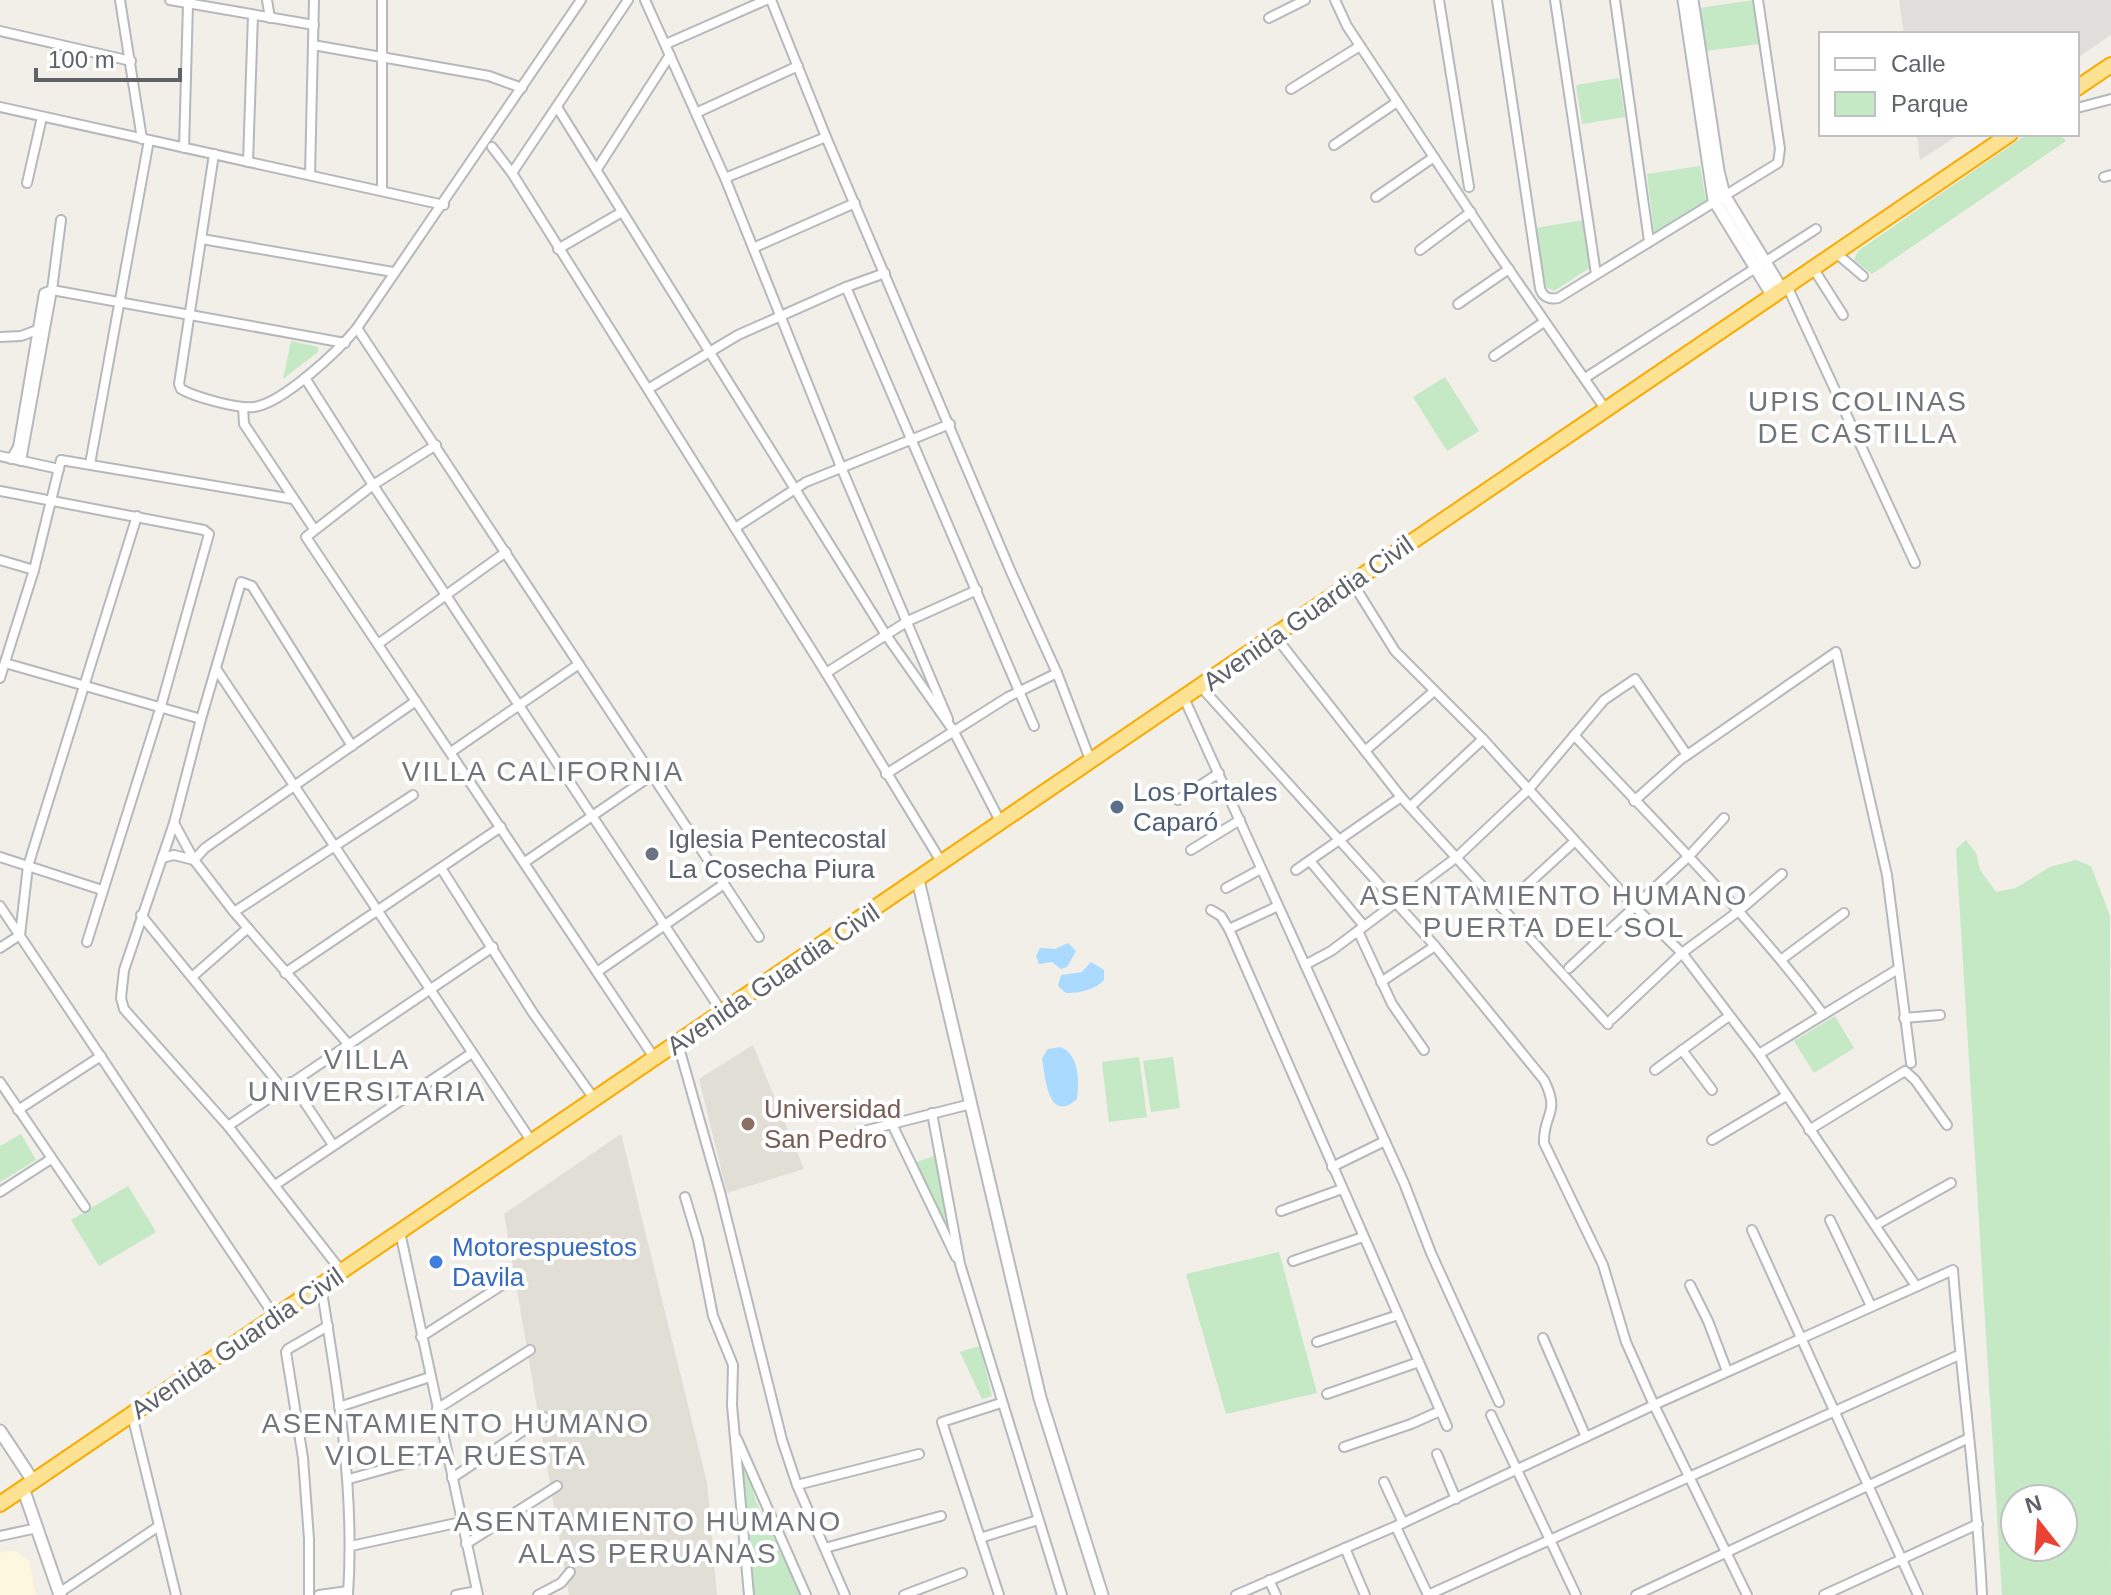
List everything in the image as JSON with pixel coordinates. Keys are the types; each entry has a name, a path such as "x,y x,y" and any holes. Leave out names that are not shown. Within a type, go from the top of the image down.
{"highway":[{"path":"2079,87 2111,65"},
{"name":"Avenida Guardia Civil","path":"0,1504 2007,136"}],"street":[{"path":"90,464 120,302 145,139 120,0"},
{"path":"170,0 314,25"},
{"path":"267,0 270,18"},
{"path":"310,175 314,0"},
{"path":"382,0 382,191"},
{"path":"214,154 179,379 181,389 192,395 243,407 258,406 305,378 345,343 357,328 393,272 444,205 581,0"},
{"path":"512,173 628,0"},
{"path":"645,0 725,178 779,317 953,730 1001,823"},
{"path":"666,44 769,0 1011,572 1057,673 1091,762"},
{"path":"1269,18 1305,0"},
{"path":"1335,0 1360,46 1397,102 1606,410"},
{"path":"1439,0 1469,187"},
{"path":"1497,0 1541,291 1548,298 1558,298 1778,163 1780,157 1758,0"},
{"path":"1555,0 1596,274"},
{"path":"1615,0 1649,241"},
{"path":"1684,0 1719,197 1760,265 1780,291 1915,563"},
{"path":"1692,0 1718,171 1719,197"},
{"path":"184,148 188,4"},
{"path":"248,162 253,15"},
{"path":"0,31 131,61"},
{"path":"313,45 489,76 522,88"},
{"path":"1291,89 1360,46"},
{"path":"597,169 670,55"},
{"path":"696,113 798,66"},
{"path":"0,97 1,107 42,117 444,205"},
{"path":"2079,107 2111,99"},
{"path":"1334,145 1397,102"},
{"path":"557,107 886,635 953,730"},
{"path":"27,183 42,117"},
{"path":"725,178 826,137"},
{"path":"492,147 512,173 648,389 942,864"},
{"path":"1376,197 1434,157"},
{"path":"753,248 855,203"},
{"path":"558,249 622,212"},
{"path":"1420,250 1471,212"},
{"path":"21,461 52,290 61,220"},
{"path":"1585,378 1816,229"},
{"path":"202,239 393,272"},
{"path":"1836,253 1863,276"},
{"path":"1813,268 1843,315"},
{"path":"1458,304 1509,269"},
{"path":"648,389 738,335 885,273"},
{"path":"846,287 1034,726"},
{"path":"11,459 18,447 42,294 52,290 345,343"},
{"path":"1494,356 1544,322"},
{"path":"357,328 759,937"},
{"path":"0,337 21,336 37,330"},
{"path":"305,378 723,1013"},
{"path":"243,407 244,424 314,529"},
{"path":"735,528 794,489 950,424"},
{"path":"436,445 373,485 306,537 655,1059"},
{"path":"0,456 59,469"},
{"path":"0,678 34,570 61,460 293,499"},
{"path":"0,491 137,516 204,530 209,534 161,706 87,942"},
{"path":"20,935 28,866 137,516"},
{"path":"378,644 506,552"},
{"path":"0,560 34,570"},
{"path":"342,1272 228,1126 124,1009 121,984 141,915 174,823 241,582 252,586 352,746"},
{"path":"1352,582 1395,651 1483,739 1635,907 1682,953 1759,1054 1916,1286"},
{"path":"826,673 908,621 977,590"},
{"path":"1275,636 1401,797 1610,1022 1682,953 1782,874"},
{"path":"1634,801 1687,755 1836,652 1887,875 1911,1063"},
{"path":"5,663 201,719"},
{"path":"451,752 579,664"},
{"path":"217,670 532,1143"},
{"path":"886,774 1019,691 1057,673"},
{"path":"1305,965 1331,951 1457,857 1529,789 1604,700 1635,679 1687,755"},
{"path":"1201,687 1435,946 1544,1080 1552,1096 1553,1109 1544,1130 1544,1143 1603,1265 1626,1342 1654,1405 1747,1595"},
{"path":"1365,751 1433,692"},
{"path":"1184,698 1385,1141 1431,1253 1499,1402"},
{"path":"194,860 205,848 416,701"},
{"path":"1574,735 1740,910 1823,1014"},
{"path":"1410,807 1483,739"},
{"path":"1178,800 1219,773"},
{"path":"525,862 652,775"},
{"path":"234,912 413,795"},
{"path":"1296,870 1401,797"},
{"path":"1569,968 1690,855 1724,818"},
{"path":"1191,850 1240,820"},
{"path":"174,823 194,860 234,912 349,1045"},
{"path":"285,973 501,827"},
{"path":"1502,908 1575,841"},
{"path":"162,858 174,855 194,860"},
{"path":"0,857 102,890"},
{"path":"1310,861 1361,928 1381,982 1424,1050"},
{"path":"441,868 533,1013 595,1100"},
{"path":"1226,888 1261,869"},
{"path":"918,880 1040,1398 1102,1595"},
{"path":"597,972 724,884"},
{"path":"0,906 275,1317"},
{"path":"1229,929 1278,906"},
{"path":"1211,910 1221,916 1229,929 1447,1426"},
{"path":"1782,959 1844,913"},
{"path":"141,915 282,1088"},
{"path":"192,977 248,928"},
{"path":"0,948 20,935"},
{"path":"1381,982 1435,946"},
{"path":"228,1126 493,947"},
{"path":"1759,1054 1898,969"},
{"path":"1904,1018 1940,1015"},
{"path":"1655,1070 1729,1016"},
{"path":"678,1044 720,1192 782,1440 797,1485 845,1595"},
{"path":"1682,1050 1712,1090"},
{"path":"275,1185 472,1053"},
{"path":"18,1110 101,1056"},
{"path":"1809,1130 1905,1071 1947,1125"},
{"path":"0,1082 85,1207"},
{"path":"291,1082 333,1145"},
{"path":"1712,1140 1786,1096"},
{"path":"860,1132 971,1104"},
{"path":"932,1113 960,1264 1062,1595"},
{"path":"892,1124 960,1264"},
{"path":"1332,1167 1385,1141"},
{"path":"0,1192 51,1159"},
{"path":"1876,1225 1951,1183"},
{"path":"1281,1211 1342,1189"},
{"path":"685,1197 698,1240 713,1316 733,1365 734,1435 749,1595"},
{"path":"1830,1220 1871,1306"},
{"path":"1752,1230 1918,1595"},
{"path":"400,1232 477,1593 456,1595"},
{"path":"1293,1261 1363,1237"},
{"path":"1236,1595 1519,1471 1727,1371 1953,1270 1982,1595"},
{"path":"421,1337 513,1278"},
{"path":"1690,1285 1727,1371"},
{"path":"319,1595 348,1593 351,1546 349,1479 321,1286"},
{"path":"1317,1342 1398,1315"},
{"path":"309,1595 309,1539 303,1458 286,1352 328,1326"},
{"path":"1543,1338 1586,1437"},
{"path":"437,1409 530,1350"},
{"path":"1384,1482 1428,1595 1959,1355"},
{"path":"1327,1394 1419,1362"},
{"path":"339,1407 430,1377"},
{"path":"999,1595 942,1422 1001,1403"},
{"path":"1344,1447 1440,1411"},
{"path":"132,1415 174,1594"},
{"path":"1491,1415 1576,1595"},
{"path":"452,1478 544,1417"},
{"path":"0,1431 28,1485 37,1528 59,1594 159,1526"},
{"path":"734,1435 752,1468 767,1510 806,1595"},
{"path":"1636,1595 1967,1439"},
{"path":"349,1479 446,1452"},
{"path":"797,1485 919,1454"},
{"path":"1437,1454 1456,1499"},
{"path":"466,1544 557,1486"},
{"path":"825,1548 941,1516"},
{"path":"980,1538 1038,1520"},
{"path":"351,1546 461,1522"},
{"path":"1824,1595 1978,1524"},
{"path":"0,1536 37,1528"},
{"path":"1345,1548 1365,1595"},
{"path":"538,1595 561,1583 570,1572"},
{"path":"904,1595 962,1573"},
{"path":"1269,1580 1276,1595"}],"shaded area":[{"path":"1899,0 2111,0 2111,35 2079,57 2079,32 1904,32"},
{"path":"1917,136 1957,136 1920,160"},
{"name":"Universidad San Pedro","path":"753,1045 804,1169 727,1193 699,1079"},
{"path":"621,1134 707,1482 717,1595 569,1595 504,1214"},
{"path":"16,1551 29,1560 36,1595 0,1595 0,1553"}],"green space":[{"path":"1754,0 1760,44 1705,51 1699,8"},
{"path":"1619,78 1625,117 1582,124 1576,85"},
{"path":"2024,136 2062,136 2066,141 1872,274 1854,260 1858,251"},
{"path":"1700,166 1706,201 1654,232 1647,174"},
{"path":"1584,220 1591,267 1554,291 1544,286 1535,228"},
{"path":"291,341 318,347 318,352 283,379"},
{"path":"1445,377 1479,431 1447,451 1413,397"},
{"path":"1966,840 1976,853 1980,870 1996,892 2016,888 2050,867 2076,860 2091,866 2110,916 2111,1595 2002,1595 2000,1563 2079,1563 2079,1483 1999,1483 1999,1546 1956,849"},
{"path":"1835,1016 1854,1048 1814,1073 1794,1041"},
{"path":"1139,1057 1147,1117 1109,1122 1102,1062"},
{"path":"1173,1057 1180,1108 1151,1112 1143,1061"},
{"path":"21,1134 36,1160 0,1182 0,1146"},
{"path":"934,1156 952,1241 916,1162"},
{"path":"128,1186 156,1232 99,1266 71,1220"},
{"path":"1279,1252 1317,1393 1226,1414 1186,1274"},
{"path":"980,1346 992,1396 982,1399 960,1352"},
{"path":"745,1461 756,1502 802,1595 754,1595 742,1462"}],"water":[{"path":"1068,943 1076,951 1067,967 1061,969 1052,962 1039,964 1036,956 1040,948 1055,949"},
{"path":"1091,962 1104,970 1104,980 1096,986 1066,993 1058,986 1061,975 1082,972"},
{"path":"1061,1047 1075,1063 1078,1085 1077,1099 1060,1106 1050,1095 1042,1058 1048,1049"}],"place":[{"name":"Los Portales Caparó","path":"1117,807"},
{"name":"Iglesia Pentecostal La Cosecha Piura","path":"652,854"},
{"name":"Universidad San Pedro","path":"748,1124"},
{"name":"Motorespuestos Davila","path":"436,1262"}],"district":[{"name":"UPIS COLINAS DE CASTILLA","path":"1858,417"},
{"name":"VILLA CALIFORNIA","path":"543,771"},
{"name":"ASENTAMIENTO HUMANO PUERTA DEL SOL","path":"1554,911"},
{"name":"VILLA UNIVERSITARIA","path":"367,1075"},
{"name":"ASENTAMIENTO HUMANO VIOLETA RUESTA","path":"456,1439"},
{"name":"ASENTAMIENTO HUMANO ALAS PERUANAS","path":"648,1537"}]}
